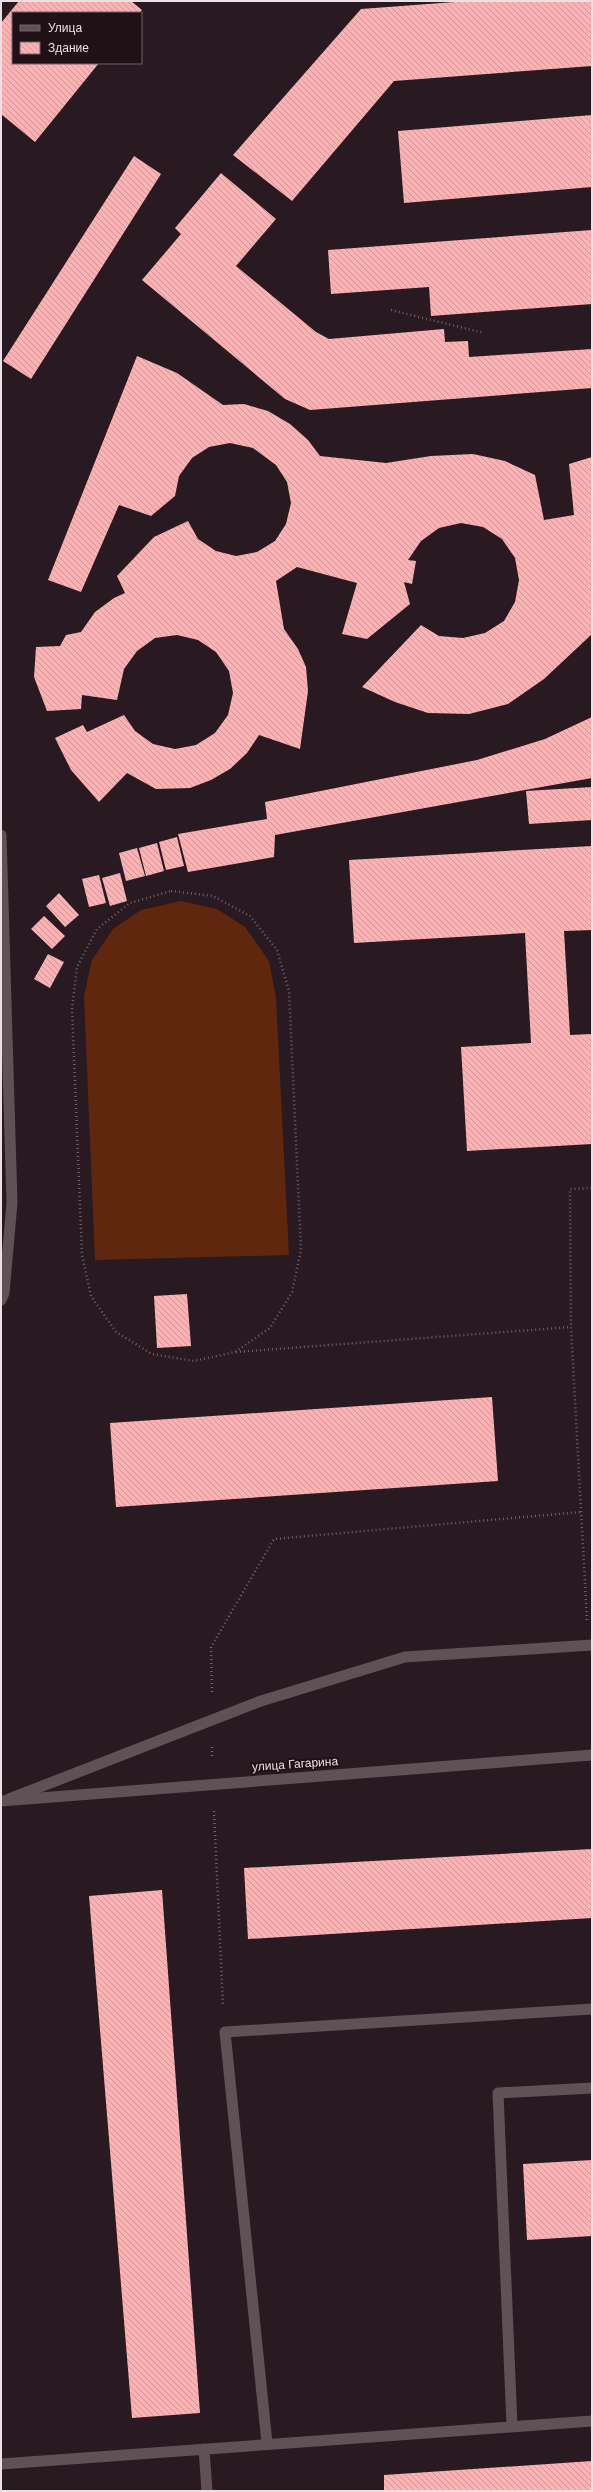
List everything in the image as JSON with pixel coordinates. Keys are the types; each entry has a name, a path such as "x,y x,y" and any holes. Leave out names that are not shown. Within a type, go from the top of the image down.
{"street":[{"path":"1,835 12,1204 4,1293 1,1300"},
{"path":"5,1800 262,1701 405,1657 590,1645"},
{"name":"улица Гагарина","path":"5,1800 592,1755"},
{"path":"267,2443 225,2032 592,2009"},
{"path":"512,2426 498,2093 592,2088"},
{"path":"1,2464 592,2420"},
{"path":"204,2449 207,2491"}],"path":[{"path":"391,310 484,333"},
{"path":"235,1352 270,1328 292,1292 301,1250 288,991 277,950 250,916 213,896 171,891 130,903 97,929 77,967 72,1009 82,1255 92,1296 116,1332 152,1354 194,1361 235,1352 571,1327"},
{"path":"590,1645 571,1327 570,1188 592,1188"},
{"path":"211,1647 274,1539 581,1512"},
{"path":"212,1784 225,2032"}],"shaded area":[{"path":"181,901 217,909 245,927 269,961 276,998 289,1255 95,1260 84,996 92,960 113,929 141,910"}],"building":[{"path":"19,1 131,1 142,10 140,12 12,12 12,64 98,64 35,142 1,114 1,23"},
{"path":"468,1 592,1 592,66 394,81 292,201 233,155 361,9"},
{"path":"592,115 592,187 404,203 398,131"},
{"path":"134,156 161,174 31,379 3,361"},
{"path":"221,173 276,219 236,266 316,332 329,339 444,329 445,342 468,341 469,357 592,349 592,388 310,410 285,399 142,280 181,234 175,228"},
{"path":"592,230 592,304 431,316 429,287 331,294 328,250"},
{"path":"137,356 177,373 223,405 244,404 268,411 290,424 308,440 320,456 386,463 431,456 473,454 505,461 535,475 544,520 574,515 569,464 592,457 592,634 544,679 508,704 469,714 428,713 395,702 362,687 421,625 439,636 463,638 485,633 504,621 515,602 519,580 515,558 502,539 483,527 461,523 439,528 421,541 408,560 416,561 412,584 404,582 410,604 367,639 342,634 357,583 297,567 276,581 284,629 298,649 306,667 308,691 300,749 259,735 247,753 230,769 211,780 190,788 156,789 127,773 99,802 71,770 55,738 83,725 87,732 124,715 135,731 153,744 175,749 196,745 215,733 228,715 233,693 229,671 216,652 198,640 177,635 155,638 137,651 124,669 117,700 82,695 81,709 47,711 34,677 36,647 60,646 66,635 81,632 95,612 114,598 125,593 117,576 154,537 188,521 198,539 216,551 236,556 257,552 275,541 286,524 291,503 287,482 276,465 253,448 230,443 209,447 192,458 179,476 175,496 151,516 119,505 81,592 48,580"},
{"path":"592,717 592,778 275,835 274,857 188,872 178,834 267,819 265,802 477,760 545,739"},
{"path":"592,787 592,820 529,824 526,791"},
{"path":"177,837 184,866 166,870 159,842"},
{"path":"157,843 164,871 146,876 139,848"},
{"path":"592,846 592,930 564,931 570,1035 592,1034 592,1144 467,1151 461,1047 531,1043 525,933 354,943 349,860"},
{"path":"137,848 145,876 126,881 119,853"},
{"path":"120,873 127,901 110,906 102,878"},
{"path":"99,875 106,903 89,907 82,879"},
{"path":"59,893 79,915 65,927 46,906"},
{"path":"44,916 65,936 52,949 31,929"},
{"path":"48,954 64,962 50,988 34,979"},
{"path":"187,1294 191,1346 157,1348 154,1296"},
{"path":"492,1397 498,1481 116,1507 110,1423"},
{"path":"592,1849 592,1918 248,1939 244,1868"},
{"path":"162,1890 200,2413 132,2418 89,1896"},
{"path":"592,2160 592,2236 527,2240 523,2164"},
{"path":"592,2461 592,2491 384,2491 384,2475"}]}
